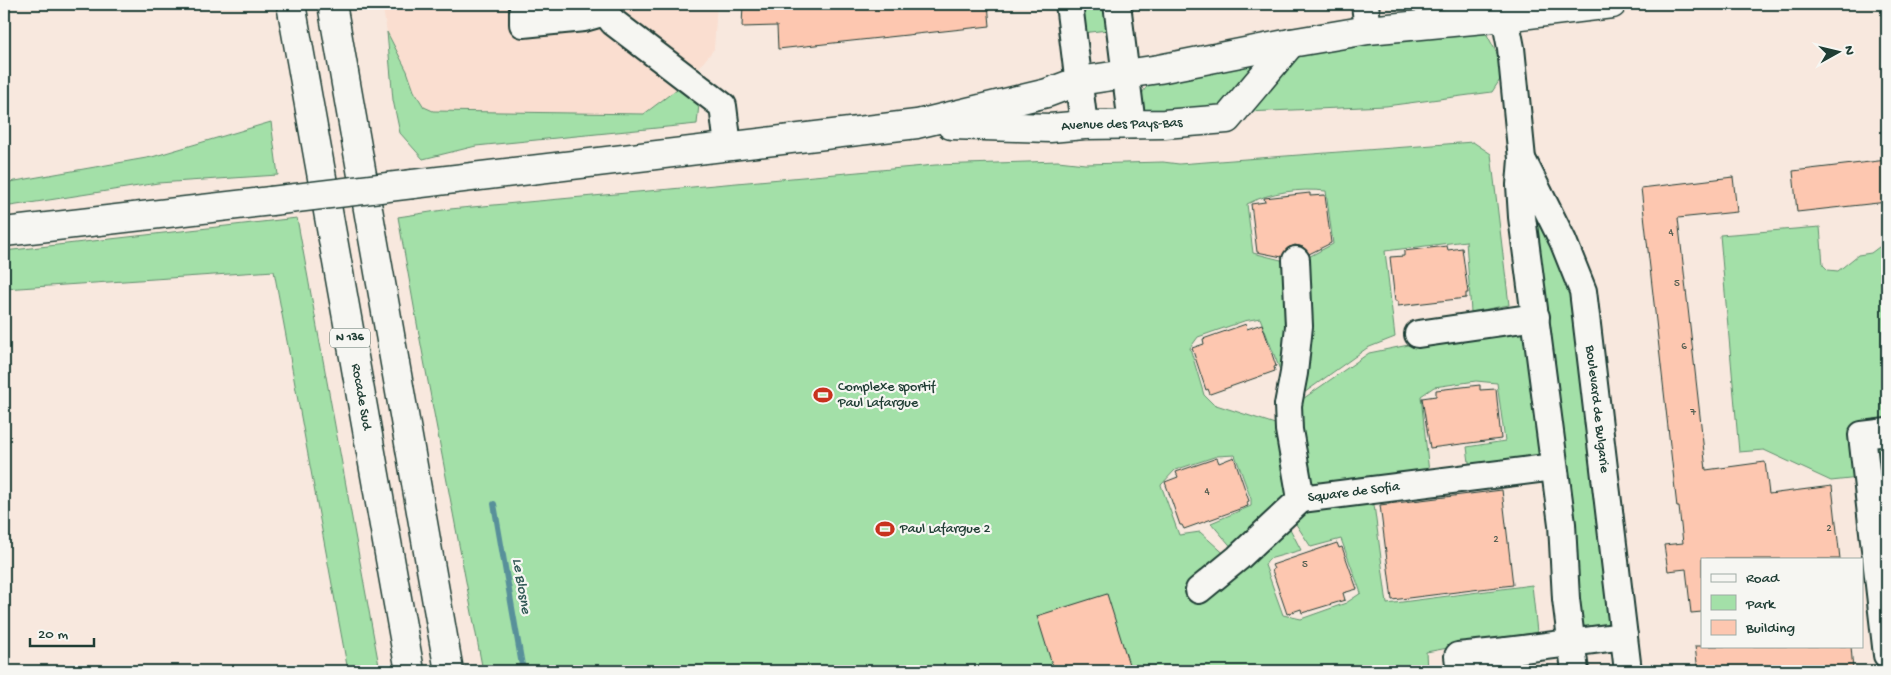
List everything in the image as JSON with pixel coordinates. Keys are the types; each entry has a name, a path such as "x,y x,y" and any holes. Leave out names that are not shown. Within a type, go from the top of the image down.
{"main road":[{"name":"Rocade Sud","path":"291,4 410,671"},
{"name":"N 136","path":"332,4 449,671"},
{"name":"Avenue des Pays-Bas","path":"4,232 917,124 1047,93 1078,82 1126,75 1291,42 1368,30 1506,17 1604,4"},
{"name":"Avenue des Pays-Bas","path":"917,124 1036,128 1227,119 1291,42"}],"street":[{"path":"524,4 523,24 584,18 604,8 613,22 723,106 728,146"},
{"path":"1069,4 1084,125"},
{"path":"1117,4 1132,124"},
{"path":"1365,4 1368,30"},
{"name":"Boulevard de Bulgarie","path":"1506,17 1522,159 1520,185 1522,209 1562,524 1566,599 1575,671"},
{"name":"Boulevard de Bulgarie","path":"1522,159 1563,241 1583,291 1628,671"},
{"name":"Square de Sofia","path":"1296,260 1299,326 1294,373 1288,405 1288,430 1301,499 1554,467"},
{"path":"1418,334 1536,317"},
{"path":"1875,434 1887,655"},
{"path":"1199,590 1238,558 1301,499"},
{"path":"1460,671 1458,656 1508,661 1571,642 1624,636"}],"shaded area":[{"path":"382,4 717,4 714,49 689,80 644,114 433,111 424,107 414,91 407,71 387,32"}],"green space":[{"path":"1078,4 1106,4 1108,30 1081,33"},
{"path":"1485,31 1500,59 1503,75 1492,92 1386,106 1153,116 1144,112 1142,102 1143,91 1154,82 1380,40"},
{"path":"387,32 407,71 414,91 424,107 433,111 644,114 685,83 699,104 697,124 476,146 423,159 400,133 393,100"},
{"path":"271,122 278,175 158,183 4,207 4,183 152,157"},
{"name":"Complexe sportif Paul Lafargue","path":"1473,142 1491,154 1509,305 1471,312 1466,241 1385,251 1395,337 1367,348 1294,400 1299,262 1333,244 1326,191 1285,192 1265,196 1247,204 1253,253 1293,263 1289,372 1280,370 1260,318 1244,321 1198,337 1190,348 1204,395 1213,404 1275,424 1294,405 1369,353 1468,333 1529,327 1544,460 1470,470 1467,447 1505,441 1497,383 1476,381 1434,387 1421,396 1429,473 1308,494 1234,550 1211,523 1251,506 1251,499 1235,455 1217,456 1175,470 1161,485 1179,535 1200,532 1229,558 1287,523 1301,550 1269,559 1265,565 1283,615 1301,619 1346,603 1361,593 1341,539 1311,547 1290,515 1304,505 1373,497 1387,604 1532,585 1537,632 1426,652 1427,671 483,671 398,217 450,209 935,165 1058,161 1085,164 1163,162 1179,164"},
{"path":"1535,199 1567,270 1611,622 1606,628 1592,630 1577,622 1530,208"},
{"path":"297,218 380,671 348,671 274,271 4,289 4,251"},
{"path":"1820,227 1823,265 1828,270 1838,271 1858,255 1871,253 1879,247 1887,247 1887,475 1831,481 1764,450 1739,452 1720,235"}],"building":[{"path":"743,4 988,4 990,26 778,49 777,26 742,27"},
{"path":"1887,160 1887,202 1797,212 1793,171"},
{"path":"1733,177 1737,212 1678,218 1706,470 1765,462 1769,494 1832,486 1840,558 1701,558 1701,612 1691,613 1686,569 1668,571 1664,545 1683,543 1679,507 1677,507 1641,188"},
{"path":"1310,193 1310,196 1325,195 1331,243 1309,254 1303,247 1295,245 1288,248 1282,257 1257,252 1251,204 1265,202 1264,198"},
{"path":"1447,246 1448,250 1462,248 1468,293 1466,293 1466,298 1398,306 1398,301 1395,301 1390,257 1404,256 1404,251"},
{"path":"1246,324 1247,329 1262,324 1276,366 1274,367 1275,371 1210,394 1208,389 1206,390 1192,348 1204,344 1203,339"},
{"path":"1480,385 1480,390 1496,389 1501,439 1430,448 1422,398 1436,396 1436,390"},
{"path":"1234,457 1249,501 1247,502 1248,506 1184,529 1180,525 1165,482 1178,477 1176,472 1217,458 1219,463"},
{"path":"1502,490 1513,585 1392,600 1380,505"},
{"path":"1337,543 1339,548 1342,547 1357,589 1343,593 1345,600 1302,613 1301,609 1287,614 1272,565"},
{"path":"1107,594 1131,671 1054,671 1037,616"},
{"path":"1695,646 1701,646 1701,648 1851,648 1853,671 1698,671"}],"waterway":[{"name":"Le Blosne","path":"494,504 523,671"}],"place":[{"name":"Complexe sportif Paul Lafargue","path":"823,395"},
{"name":"Paul Lafargue 2","path":"885,529"}]}
